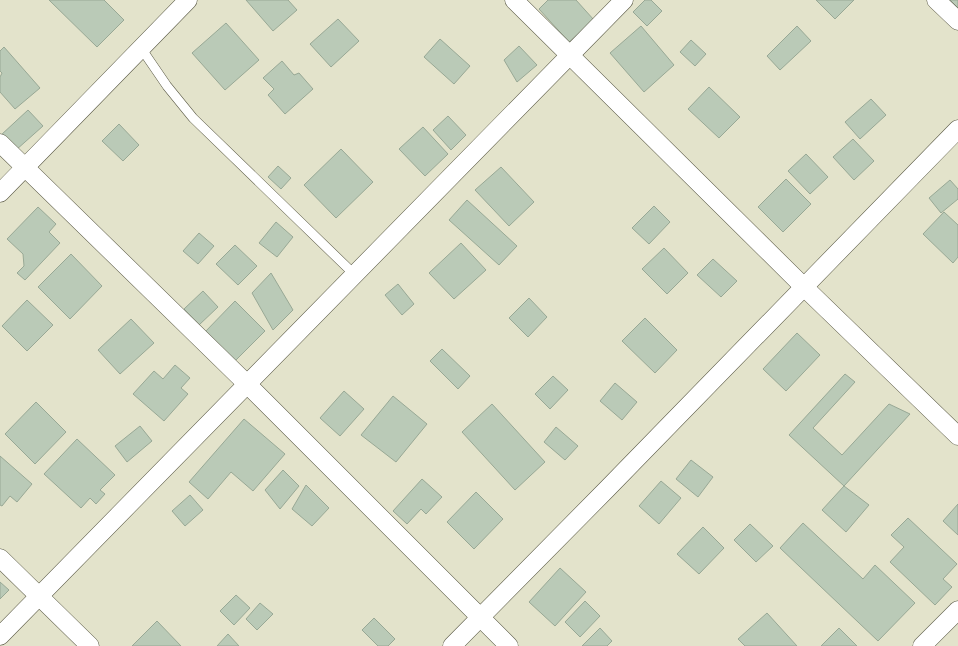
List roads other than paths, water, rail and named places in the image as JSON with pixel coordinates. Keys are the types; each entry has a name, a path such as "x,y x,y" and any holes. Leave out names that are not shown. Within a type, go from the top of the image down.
{"street":[{"path":"0,193 188,0"},
{"path":"514,0 804,287 958,436"},
{"path":"0,636 624,0"},
{"path":"936,0 958,22"},
{"path":"452,646 613,484 958,129"},
{"path":"0,143 247,384 509,646"},
{"path":"0,558 90,646"},
{"path":"922,646 958,610"}],"lane":[{"path":"141,48 167,86 193,118 355,275"}]}
